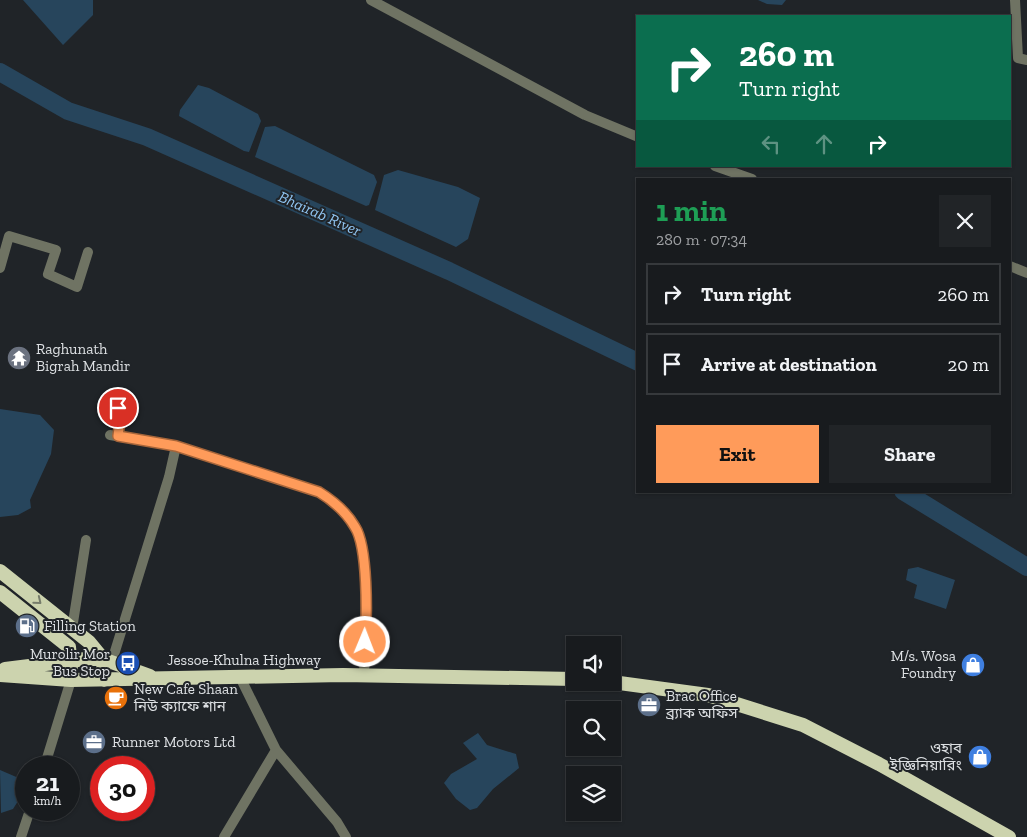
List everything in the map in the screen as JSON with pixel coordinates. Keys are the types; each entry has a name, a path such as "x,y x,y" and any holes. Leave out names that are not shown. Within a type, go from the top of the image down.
{"highway":[{"path":"0,571 89,642 107,660"},
{"path":"0,592 69,647 71,680"},
{"path":"104,680 107,660"},
{"path":"0,670 70,661 107,660 153,677"},
{"name":"Jessoe-Khulna Highway","path":"0,675 71,680 153,677 364,676 566,679"},
{"path":"621,683 708,696 803,725 879,764 1009,837"}],"street":[{"path":"371,0 585,115 636,136"},
{"path":"1015,0 1018,58 1027,60"},
{"path":"718,167 749,178"},
{"path":"0,268 9,236 56,250 48,274 77,287 88,252"},
{"path":"1011,266 1027,273"},
{"path":"111,405 120,408 121,412 114,435 176,446 319,492 330,498 355,526 363,551 366,625 364,676"},
{"path":"107,660 169,477 176,446"},
{"path":"72,629 86,540"},
{"path":"240,677 276,750 336,822 346,837"},
{"path":"48,756 71,680"},
{"path":"224,837 276,750"},
{"path":"21,837 26,821"}],"water":[{"path":"23,0 93,0 93,15 63,45"},
{"path":"758,0 786,0 782,5 767,4"},
{"path":"198,85 209,88 258,114 261,121 249,152 179,116 180,110"},
{"path":"275,126 374,175 377,182 369,205 366,206 255,157 265,127"},
{"path":"398,170 458,187 480,198 468,239 456,247 375,210 384,175"},
{"path":"0,409 40,415 54,430 51,454 30,500 31,508 18,515 0,517"},
{"path":"918,567 955,580 946,609 914,598 917,585 906,580 908,569"},
{"path":"478,733 487,745 516,754 519,768 493,789 477,808 470,810 456,799 444,783 451,774 477,759 463,743"},
{"path":"0,770 15,776 15,806 13,809 1,813"}],"waterway":[{"name":"Bhairab River","path":"0,72 68,111 147,137 449,271 636,361"},
{"name":"Bhairab River","path":"906,493 1027,567"}],"place":[{"name":"Raghunath Bigrah Mandir","path":"19,358"},
{"name":"Filling Station","path":"27,626"},
{"name":"Murolir Mor Bus Stop","path":"128,663"},
{"name":"M/s. Wosa Foundry","path":"973,665"},
{"name":"New Cafe Shaan নিউ ক্যাফে শান","path":"116,698"},
{"name":"Brac Office ব্র্যাক অফিস","path":"649,705"},
{"name":"Runner Motors Ltd","path":"94,742"},
{"name":"ওহাব ইজ্ঞিনিয়ারিং","path":"980,757"}],"route":[{"path":"118,408 120,408 121,412 118,436 176,446 319,492 330,498 355,526 363,551 365,642"}]}
